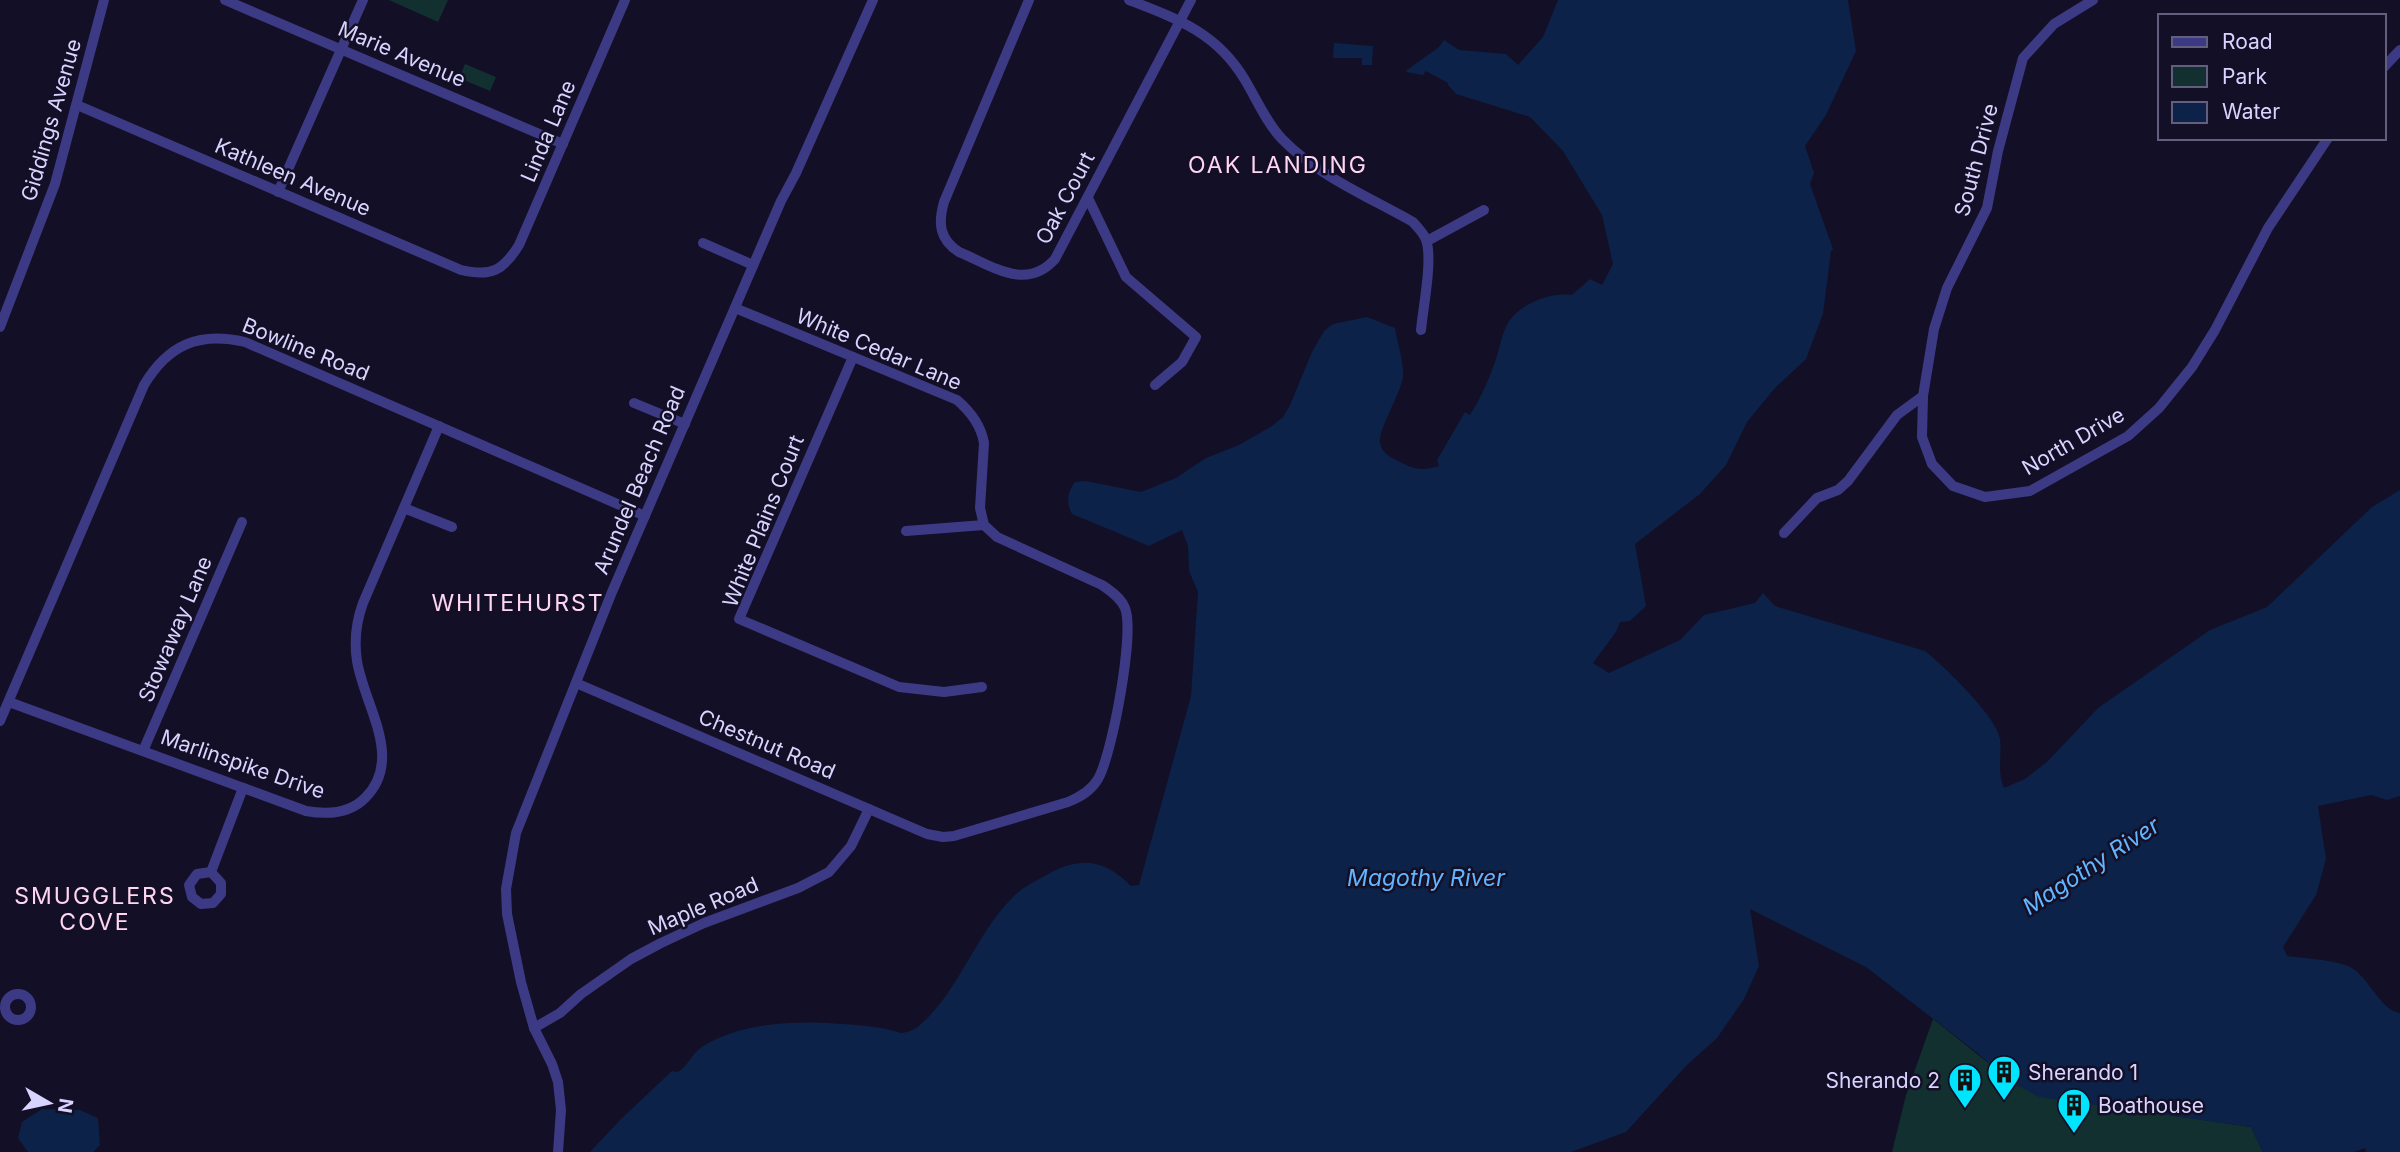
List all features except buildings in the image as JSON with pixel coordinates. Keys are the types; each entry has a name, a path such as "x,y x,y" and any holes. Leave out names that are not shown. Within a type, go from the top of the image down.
{"street":[{"name":"Giddings Avenue","path":"0,324 53,190 104,0"},
{"name":"Marie Avenue","path":"225,0 563,144"},
{"path":"278,192 363,0"},
{"name":"Arundel Beach Road","path":"558,1152 561,1110 558,1082 534,1028 510,937 506,889 510,861 525,806 591,642 753,265 873,0"},
{"name":"Oak Court","path":"1029,0 943,202 940,220 944,239 959,252 1012,274 1031,276 1055,259 1191,0"},
{"path":"1129,0 1180,21 1210,38 1226,53 1281,138 1298,154 1316,168 1413,222 1427,241 1421,330"},
{"name":"South Drive","path":"1923,396 1934,329 1947,288 1987,208 1998,151 2023,58 2054,24 2093,0"},
{"name":"Linda Lane","path":"497,270 511,258 519,245 621,1"},
{"path":"2386,65 2400,50"},
{"name":"Kathleen Avenue","path":"77,105 461,270 485,274 497,270"},
{"name":"North Drive","path":"1923,396 1922,437 1932,464 1953,486 1985,497 2030,491 2119,441 2159,408 2192,367 2215,330 2268,228 2327,140"},
{"path":"1088,198 1126,277 1196,337 1182,362 1155,385"},
{"path":"1427,241 1484,210"},
{"path":"704,243 753,265"},
{"name":"White Cedar Lane","path":"735,308 957,400 972,415 982,433 984,443 979,508 984,525"},
{"name":"Bowline Road","path":"0,722 144,385 153,369 174,350 186,344 209,338 245,342 645,516"},
{"name":"White Plains Court","path":"853,357 739,619 899,687 944,692 982,687"},
{"path":"1784,533 1817,498 1838,490 1848,481 1897,415 1923,396"},
{"path":"634,403 685,424"},
{"name":"Marlinspike Drive","path":"9,702 306,811 321,814 347,810 359,804 378,779 383,757 358,664 356,626 363,603 439,426"},
{"path":"404,508 452,527"},
{"name":"Stowaway Lane","path":"143,751 242,522"},
{"path":"906,531 984,525"},
{"name":"Chestnut Road","path":"576,683 928,834 943,837 971,832 1083,796 1097,782 1113,738 1128,631 1124,605 1111,590 1006,542 984,525"},
{"path":"211,873 243,788"},
{"name":"Maple Road","path":"534,1028 560,1013 581,994 631,959 661,943 704,923 798,888 829,872 851,846 869,809"}],"green space":[{"path":"389,0 448,0 438,22"},
{"path":"465,64 496,77 490,91 459,78"},
{"path":"1933,1019 2011,1081 2038,1096 2251,1127 2263,1152 1892,1152 1906,1095"}],"water":[{"name":"Magothy River","path":"1558,0 1848,0 1856,51 1826,115 1805,146 1814,173 1810,184 1833,249 1823,314 1806,359 1775,388 1747,422 1726,465 1700,494 1635,544 1646,606 1630,621 1620,622 1616,632 1593,663 1609,673 1680,640 1704,615 1755,603 1763,593 1775,606 1925,651 1980,705 1997,730 2004,788 2025,779 2047,762 2098,708 2210,630 2267,607 2372,507 2400,490 2400,796 2387,800 2371,795 2318,806 2326,859 2316,895 2283,947 2287,956 2348,966 2362,977 2386,1006 2400,1013 2400,1152 2366,1152 2365,1148 2354,1152 2263,1152 2251,1127 2039,1097 2011,1082 1866,967 1750,909 1759,966 1744,999 1717,1038 1687,1065 1626,1132 1571,1152 590,1152 672,1071 678,1072 699,1049 718,1038 753,1027 790,1023 859,1025 901,1033 916,1028 946,995 1001,910 1022,889 1050,873 1073,864 1093,863 1112,871 1131,886 1139,885 1191,696 1198,592 1189,571 1188,546 1182,530 1149,546 1072,514 1068,502 1070,490 1075,482 1086,481 1141,492 1176,478 1206,458 1239,445 1272,426 1283,417 1290,405 1312,352 1324,331 1333,324 1367,317 1395,328 1402,365 1403,376 1382,429 1381,446 1389,456 1409,466 1423,469 1439,466 1437,460 1465,412 1470,415 1482,394 1504,332 1512,318 1535,301 1554,295 1572,295 1590,279 1602,285 1613,264 1602,215 1563,151 1530,117 1456,94 1448,83 1426,71 1423,75 1406,72 1439,47 1444,40 1459,50 1506,54 1518,65 1543,37"},
{"path":"1334,43 1373,46 1372,65 1362,65 1362,58 1333,58"},
{"path":"42,1109 80,1110 98,1118 100,1145 93,1152 28,1152 18,1138 22,1122"}],"place":[{"name":"Sherando 1","path":"2004,1102"},
{"name":"Sherando 2","path":"1965,1110"},
{"name":"Boathouse","path":"2074,1135"}],"district":[{"name":"OAK LANDING","path":"1278,165"},
{"name":"WHITEHURST","path":"518,603"},
{"name":"SMUGGLERS COVE","path":"95,909"}]}
